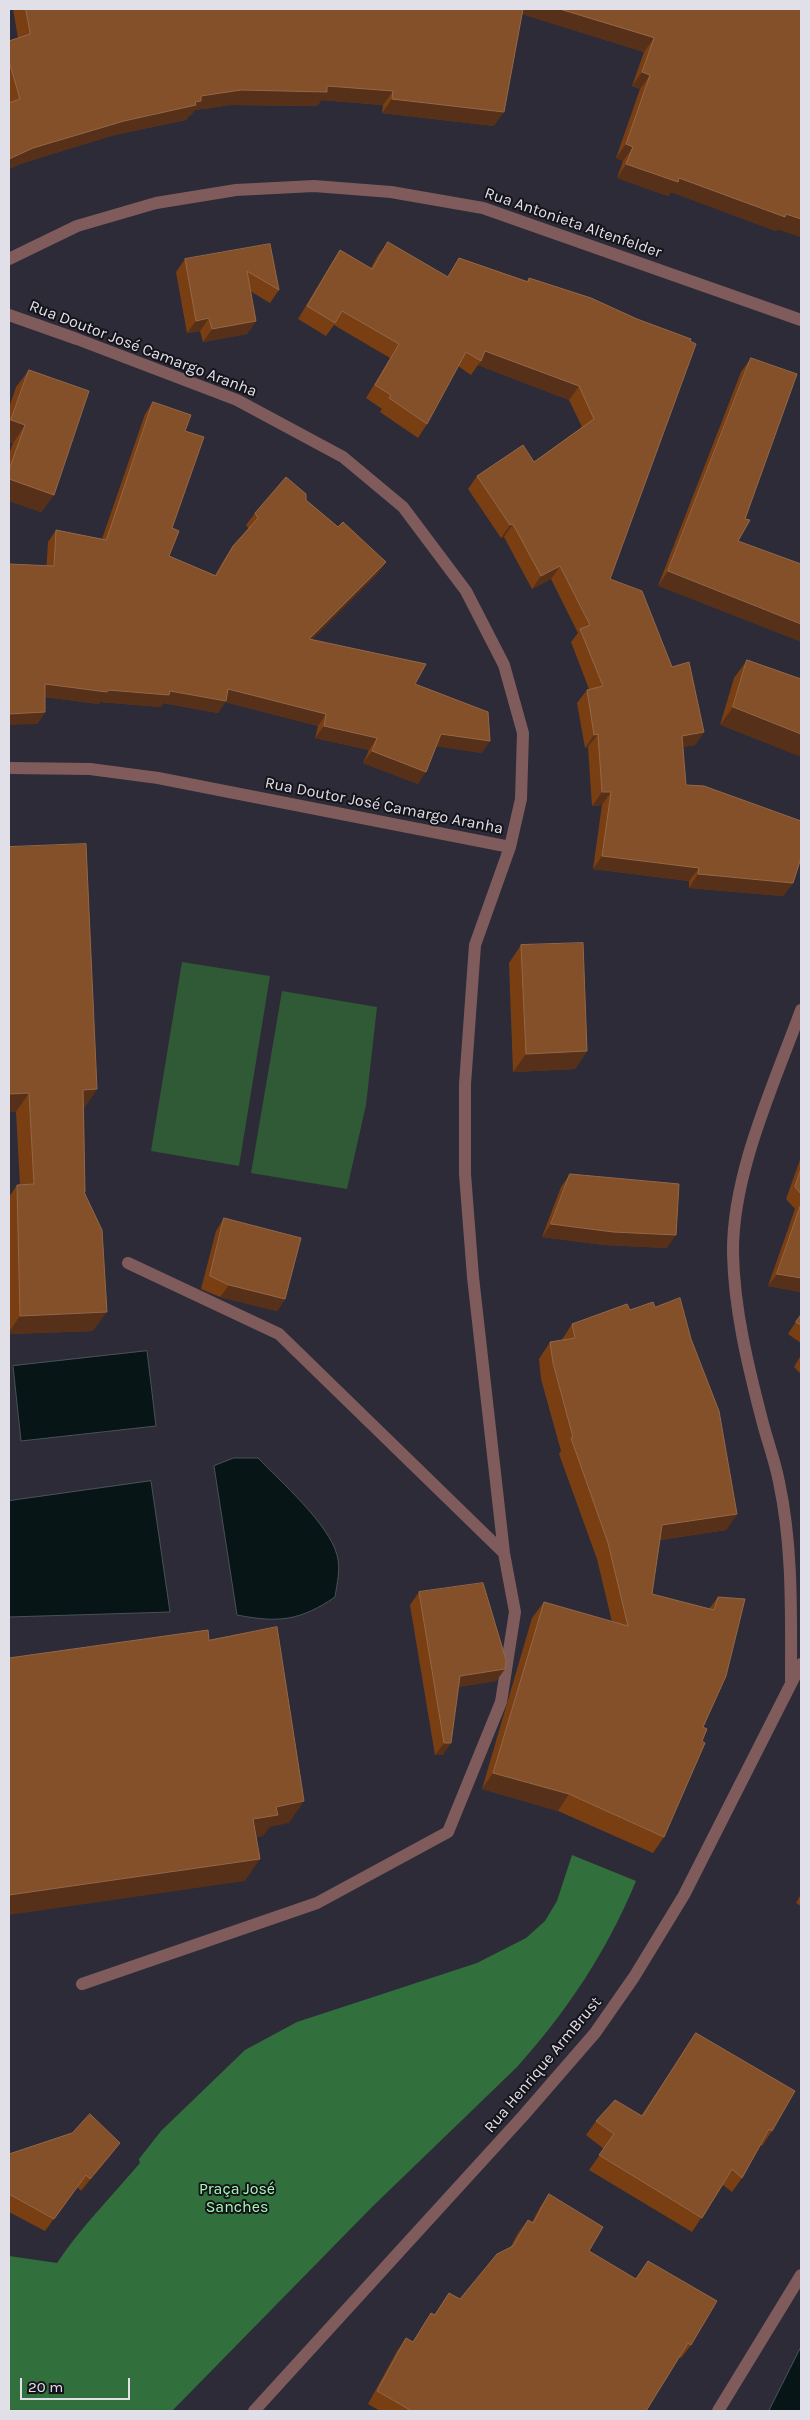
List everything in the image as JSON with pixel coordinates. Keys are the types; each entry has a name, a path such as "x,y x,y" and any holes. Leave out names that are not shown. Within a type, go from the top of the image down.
{"street":[{"name":"Rua Antonieta Altenfelder","path":"9,259 77,226 156,203 236,190 314,186 391,192 483,208 801,320"},
{"name":"Rua Doutor José Camargo Aranha","path":"9,316 77,339 237,400 343,456 403,507 466,591 504,665 523,733 521,799 510,847 158,778 90,769 9,768"},
{"path":"82,1984 317,1903 448,1832 501,1702 515,1612 504,1553 473,1277 465,1174 465,1084 475,945 510,847"},
{"path":"791,1682 787,1532 779,1481 762,1419 741,1328 733,1252 737,1202 758,1127 801,1010"},
{"path":"128,1263 279,1334 504,1553"},
{"name":"Rua Henrique ArmBrust","path":"254,2411 517,2123 595,2033 634,1977 684,1895 801,1664"},
{"path":"718,2411 801,2275"}],"green space":[{"path":"182,962 270,976 239,1166 151,1151"},
{"path":"282,991 377,1007 366,1105 347,1189 251,1173"},
{"name":"Praça José Sanches","path":"572,1855 636,1881 625,1907 599,1956 569,2002 536,2046 517,2067 372,2207 172,2411 9,2411 9,2256 57,2263 86,2224 140,2163 139,2159 161,2131 245,2050 297,2022 477,1963 526,1938 545,1921 557,1901"}],"shaded area":[{"path":"147,1351 156,1426 21,1441 13,1366"},
{"path":"234,1458 258,1458 303,1504 324,1530 337,1555 339,1566 335,1597 311,1611 288,1618 265,1619 237,1615 214,1466"},
{"path":"151,1481 170,1612 9,1617 9,1501"},
{"path":"801,2347 801,2411 769,2411"}],"building":[{"path":"26,9 523,9 504,112 392,99 393,91 327,86 327,92 241,90 201,96 201,101 195,102 196,105 124,121 33,148 9,159 9,103 20,99 9,61 9,41 30,34"},
{"path":"560,9 801,9 801,219 786,214 785,217 679,178 678,182 626,164 633,147 626,144 650,75 642,72 654,38"},
{"path":"388,242 448,277 459,258 528,282 529,278 591,298 637,319 691,339 690,341 696,344 610,579 642,591 672,667 689,662 704,732 682,736 686,785 704,786 801,821 801,858 793,883 698,874 699,868 602,856 611,792 602,792 598,734 594,735 587,690 603,686 580,629 590,625 560,566 541,576 513,524 510,525 477,476 523,445 534,462 594,419 579,386 485,351 481,361 466,352 427,424 389,398 391,395 375,385 399,344 342,311 335,323 307,306 340,250 372,269"},
{"path":"270,244 279,290 247,271 256,321 212,329 209,318 196,321 185,259"},
{"path":"751,358 797,374 745,519 750,520 738,541 801,564 801,624 668,571"},
{"path":"29,370 89,391 54,495 9,479 9,470 25,425 11,420"},
{"path":"153,402 191,415 185,431 204,437 172,528 179,531 169,556 216,576 233,546 258,518 255,513 286,477 306,494 306,500 338,527 343,522 386,562 309,639 426,664 415,684 488,712 490,741 441,734 426,772 372,751 377,738 324,726 326,714 228,689 226,701 170,691 169,695 108,690 107,692 45,684 45,712 9,714 9,564 54,566 56,530 106,540"},
{"path":"747,660 801,679 801,734 733,707"},
{"path":"86,844 97,1089 83,1090 84,1192 102,1230 107,1312 20,1316 17,1185 34,1184 29,1093 9,1094 9,847"},
{"path":"583,943 587,1051 526,1054 521,945"},
{"path":"801,1169 801,1194 795,1187"},
{"path":"570,1174 679,1184 676,1235 613,1232 551,1224"},
{"path":"801,1204 801,1278 777,1274"},
{"path":"224,1218 301,1238 285,1299 229,1285 210,1276"},
{"path":"680,1298 691,1339 719,1411 737,1514 662,1525 652,1594 714,1610 718,1597 745,1599 726,1676 703,1727 707,1729 702,1741 705,1743 664,1837 569,1794 493,1773 544,1602 628,1626 608,1543 571,1438 573,1437 553,1363 550,1342 575,1338 572,1324 627,1304 630,1310 653,1302 655,1307"},
{"path":"801,1315 801,1325 796,1322"},
{"path":"483,1583 506,1660 505,1669 460,1676 451,1743 444,1743 419,1592"},
{"path":"277,1627 304,1801 276,1807 278,1815 253,1819 260,1859 9,1895 9,1658 208,1630 209,1640"},
{"path":"696,2033 795,2091 772,2131 769,2129 742,2178 732,2169 702,2218 599,2155 614,2134 596,2121 615,2100 642,2116"},
{"path":"90,2114 120,2143 90,2179 86,2175 54,2219 9,2194 9,2154 72,2133"},
{"path":"549,2194 603,2227 589,2251 636,2279 648,2261 717,2301 691,2345 688,2343 646,2411 412,2411 377,2391 406,2338 413,2342 431,2313 435,2315 449,2293 460,2299 497,2254 513,2246 528,2220 533,2223"}]}
